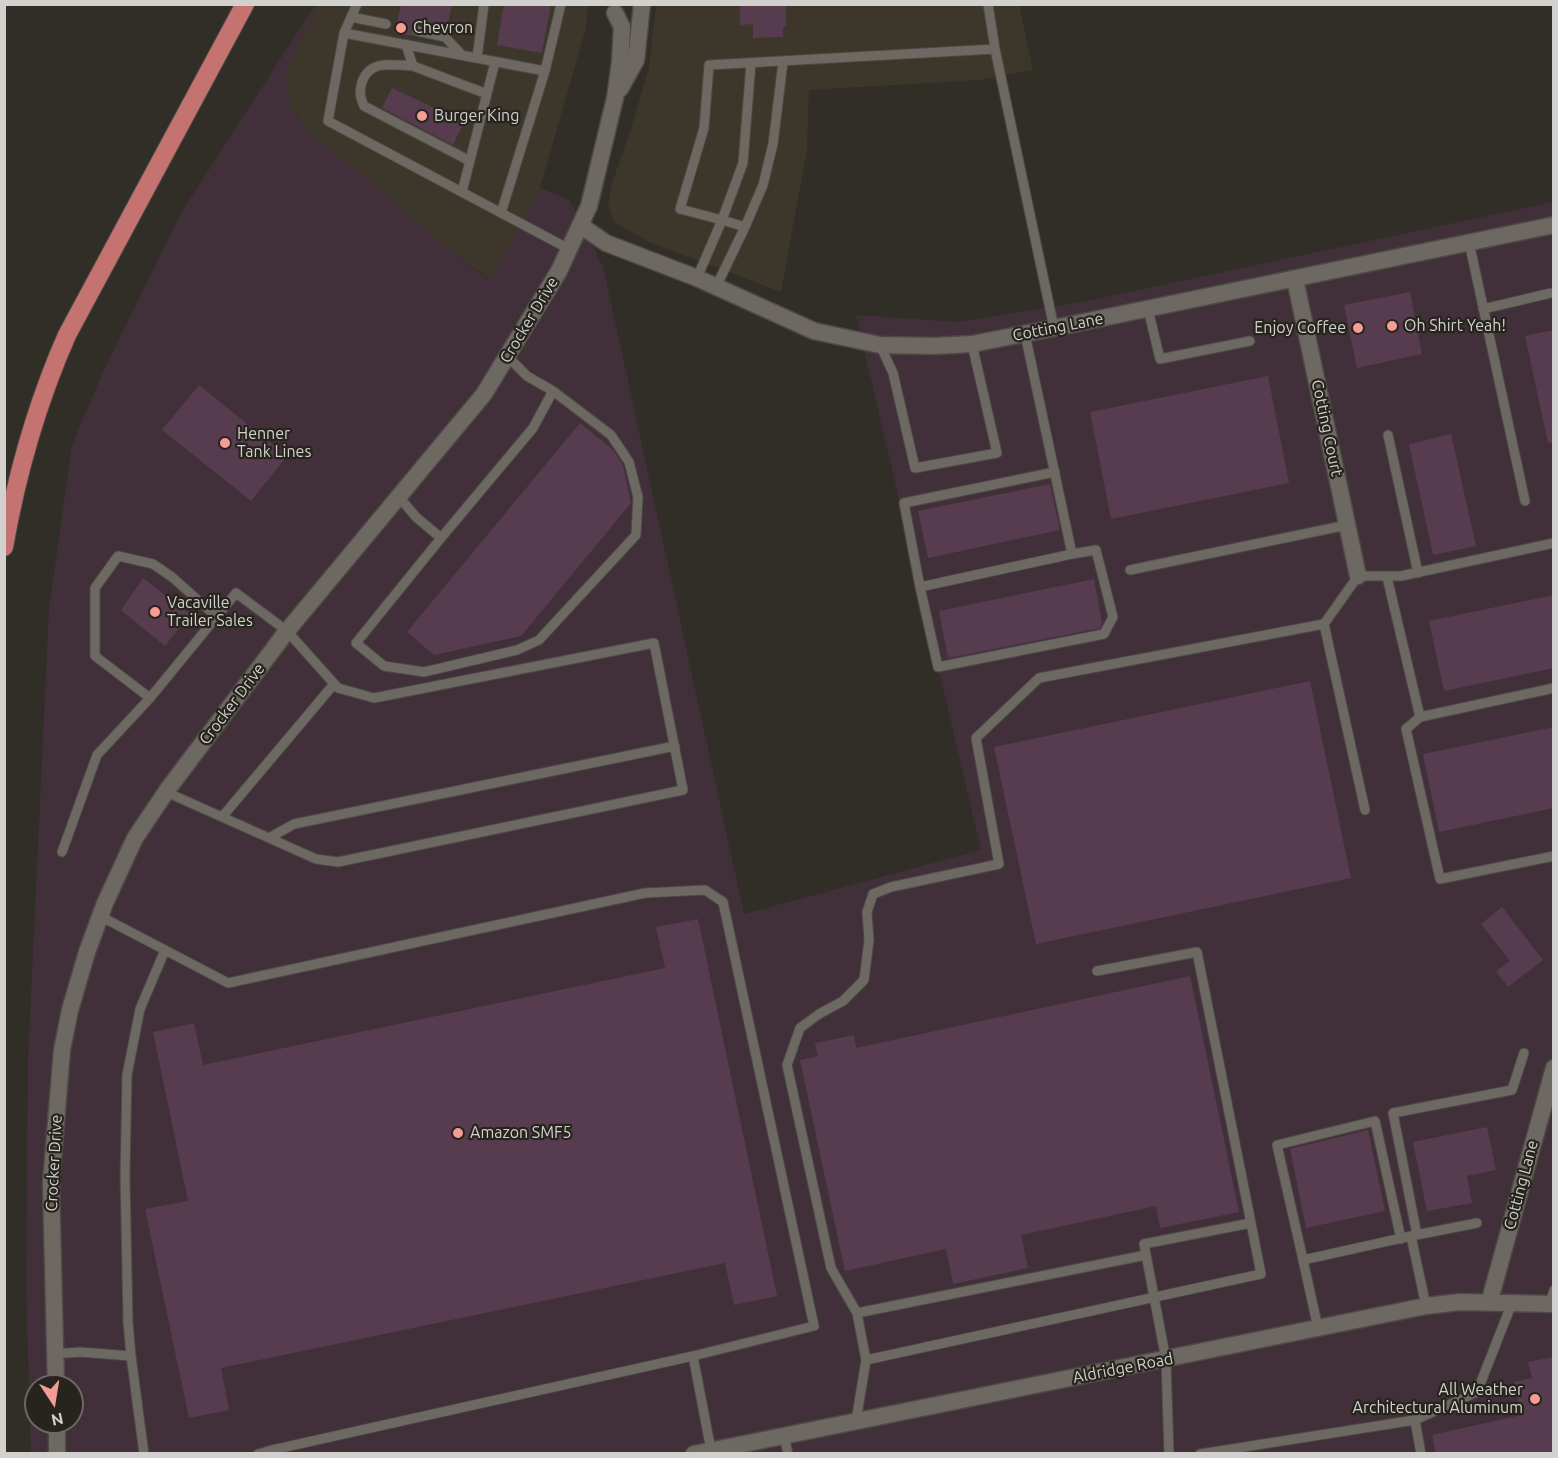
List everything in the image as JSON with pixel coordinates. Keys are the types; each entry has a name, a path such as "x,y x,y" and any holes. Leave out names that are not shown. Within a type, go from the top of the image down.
{"highway":[{"path":"4,547 29,435 46,382 67,334 245,4"}],"street":[{"name":"Crocker Drive","path":"56,1374 51,1183 62,1050 73,1000 100,916 135,838 166,792 287,632 484,394 559,271 589,206 615,98 636,60 642,4"},
{"name":"Crocker Drive","path":"615,9 611,70 615,98"},
{"name":"Cotting Lane","path":"580,225 606,243 697,278 814,331 880,345 972,344 1554,225"},
{"name":"Cotting Court","path":"1295,279 1358,576"},
{"name":"Cotting Lane","path":"1489,1303 1554,1068"},
{"name":"Aldridge Road","path":"703,1452 1426,1306 1460,1302 1512,1303 1552,1299"},
{"path":"57,1434 57,1454"}],"lane":[{"path":"357,4 344,33 328,121 568,249"},
{"path":"477,58 484,4"},
{"path":"501,213 546,71 561,4"},
{"path":"988,4 995,49 1054,328"},
{"path":"351,17 386,24"},
{"path":"417,31 445,37 462,55"},
{"path":"344,33 546,71"},
{"path":"406,45 413,66"},
{"path":"745,227 680,209 704,128 709,65 995,49"},
{"path":"462,192 495,62"},
{"path":"716,287 763,185 773,144 783,62"},
{"path":"697,278 743,163 751,63"},
{"path":"470,161 364,106 360,92 367,71 375,65 413,66 487,94"},
{"path":"1469,242 1525,501"},
{"path":"1484,309 1551,293"},
{"path":"1148,309 1160,359 1250,341"},
{"path":"1025,334 1072,554"},
{"path":"880,345 893,373 915,468 997,453 972,344"},
{"path":"507,356 527,376 553,391 611,435 629,462 638,497 636,535 539,640 517,650 424,672 384,666 356,643 533,428 553,391"},
{"path":"1388,435 1418,573"},
{"path":"920,587 1096,550 1113,617 1104,633 938,667 920,587 904,503 1055,472"},
{"path":"400,498 441,538"},
{"path":"1130,570 1347,525"},
{"path":"856,1421 866,1360 856,1313 831,1268 787,1065 800,1028 843,1001 864,980 869,939 867,912 873,894 891,887 999,864 976,738 1039,678 1324,624 1358,576 1386,577 1418,573 1554,543"},
{"path":"150,698 95,656 94,588 118,556 153,564 172,577 217,617"},
{"path":"1386,577 1420,717"},
{"path":"62,852 97,755 150,698 236,593 287,632 338,688 374,698 654,643 683,790 338,862 316,859 166,792"},
{"path":"1324,624 1365,810"},
{"path":"222,817 334,684"},
{"path":"1554,688 1420,717 1406,729 1440,879 1554,856"},
{"path":"269,838 294,824 675,746"},
{"path":"100,916 228,983 645,893 705,890 723,902 814,1326 693,1356 258,1454"},
{"path":"144,1454 128,1322 125,1176 127,1075 140,1010 165,950"},
{"path":"866,1360 1261,1274 1197,952 1097,971"},
{"path":"1409,1237 1393,1113 1512,1090 1524,1053"},
{"path":"1318,1328 1277,1145 1375,1121 1409,1237 1426,1306"},
{"path":"1169,1454 1166,1360 1144,1244 1251,1223"},
{"path":"1303,1260 1477,1223"},
{"path":"856,1313 1146,1255"},
{"path":"1200,1454 1415,1420 1477,1392 1512,1303"},
{"path":"55,1354 80,1352 131,1356"},
{"path":"693,1356 703,1452"},
{"path":"1415,1420 1421,1454"},
{"path":"784,1435 788,1454"}],"shaded area":[{"path":"315,5 317,5 286,74 290,107 314,138 372,181 442,245 491,281 540,188 569,200 603,266 744,914 981,850 856,315 958,322 1082,302 1553,202 1553,1453 31,1454 30,1434 84,1434 84,1374 29,1374 26,1285 28,1060 49,609 72,445 103,372 181,213"},
{"path":"317,5 588,5 586,28 540,188 492,281 442,245 372,181 314,138 283,97 286,73"},
{"path":"656,5 1019,5 1033,70 979,80 809,90 807,150 781,292 649,242 614,222 608,205 611,186 649,68"}],"building":[{"path":"401,4 452,4 447,30 416,24 411,29 413,36 395,33"},
{"name":"Chevron","path":"504,4 551,4 542,53 497,45"},
{"path":"740,4 786,4 786,26 783,27 783,37 753,38 753,24 740,25"},
{"name":"Burger King","path":"392,88 464,122 453,145 382,108"},
{"name":"Oh Shirt Yeah!","path":"1410,292 1422,354 1357,368 1344,305"},
{"path":"1554,330 1554,443 1548,443 1525,336"},
{"path":"1268,376 1289,483 1111,519 1090,412"},
{"name":"Henner Tank Lines","path":"199,385 287,456 251,501 162,430"},
{"path":"580,423 613,450 623,465 631,503 521,636 434,655 407,632"},
{"path":"1451,434 1476,546 1433,555 1409,444"},
{"path":"1050,484 1060,530 928,558 918,511"},
{"name":"Vacaville Trailer Sales","path":"143,578 190,614 165,646 121,610"},
{"path":"1094,579 1102,623 1100,628 948,658 939,611"},
{"path":"1554,595 1554,668 1444,691 1429,621"},
{"path":"1310,681 1351,878 1036,944 994,747"},
{"path":"1554,727 1554,808 1439,832 1423,754"},
{"path":"1502,907 1543,960 1508,987 1496,971 1510,961 1481,924"},
{"name":"Amazon SMF5","path":"698,919 777,1296 734,1305 725,1263 221,1368 229,1410 189,1418 145,1209 188,1201 153,1032 194,1023 203,1065 665,968 656,927"},
{"path":"1190,976 1239,1212 1160,1228 1156,1206 1021,1235 1028,1268 953,1284 946,1249 845,1271 800,1060 818,1056 815,1043 854,1035 856,1048"},
{"path":"1487,1127 1496,1170 1467,1176 1472,1203 1427,1211 1413,1142"},
{"path":"1368,1130 1385,1211 1306,1228 1290,1149"},
{"name":"All Weather Architectural Aluminum","path":"1554,1357 1554,1454 1436,1454 1432,1435 1521,1415 1514,1382 1532,1378 1528,1362"}],"place":[{"name":"Chevron","path":"401,28"},
{"name":"Burger King","path":"422,116"},
{"name":"Oh Shirt Yeah!","path":"1392,326"},
{"name":"Enjoy Coffee","path":"1358,328"},
{"name":"Henner Tank Lines","path":"225,443"},
{"name":"Vacaville Trailer Sales","path":"155,612"},
{"name":"Amazon SMF5","path":"458,1133"},
{"name":"All Weather Architectural Aluminum","path":"1535,1399"}]}
